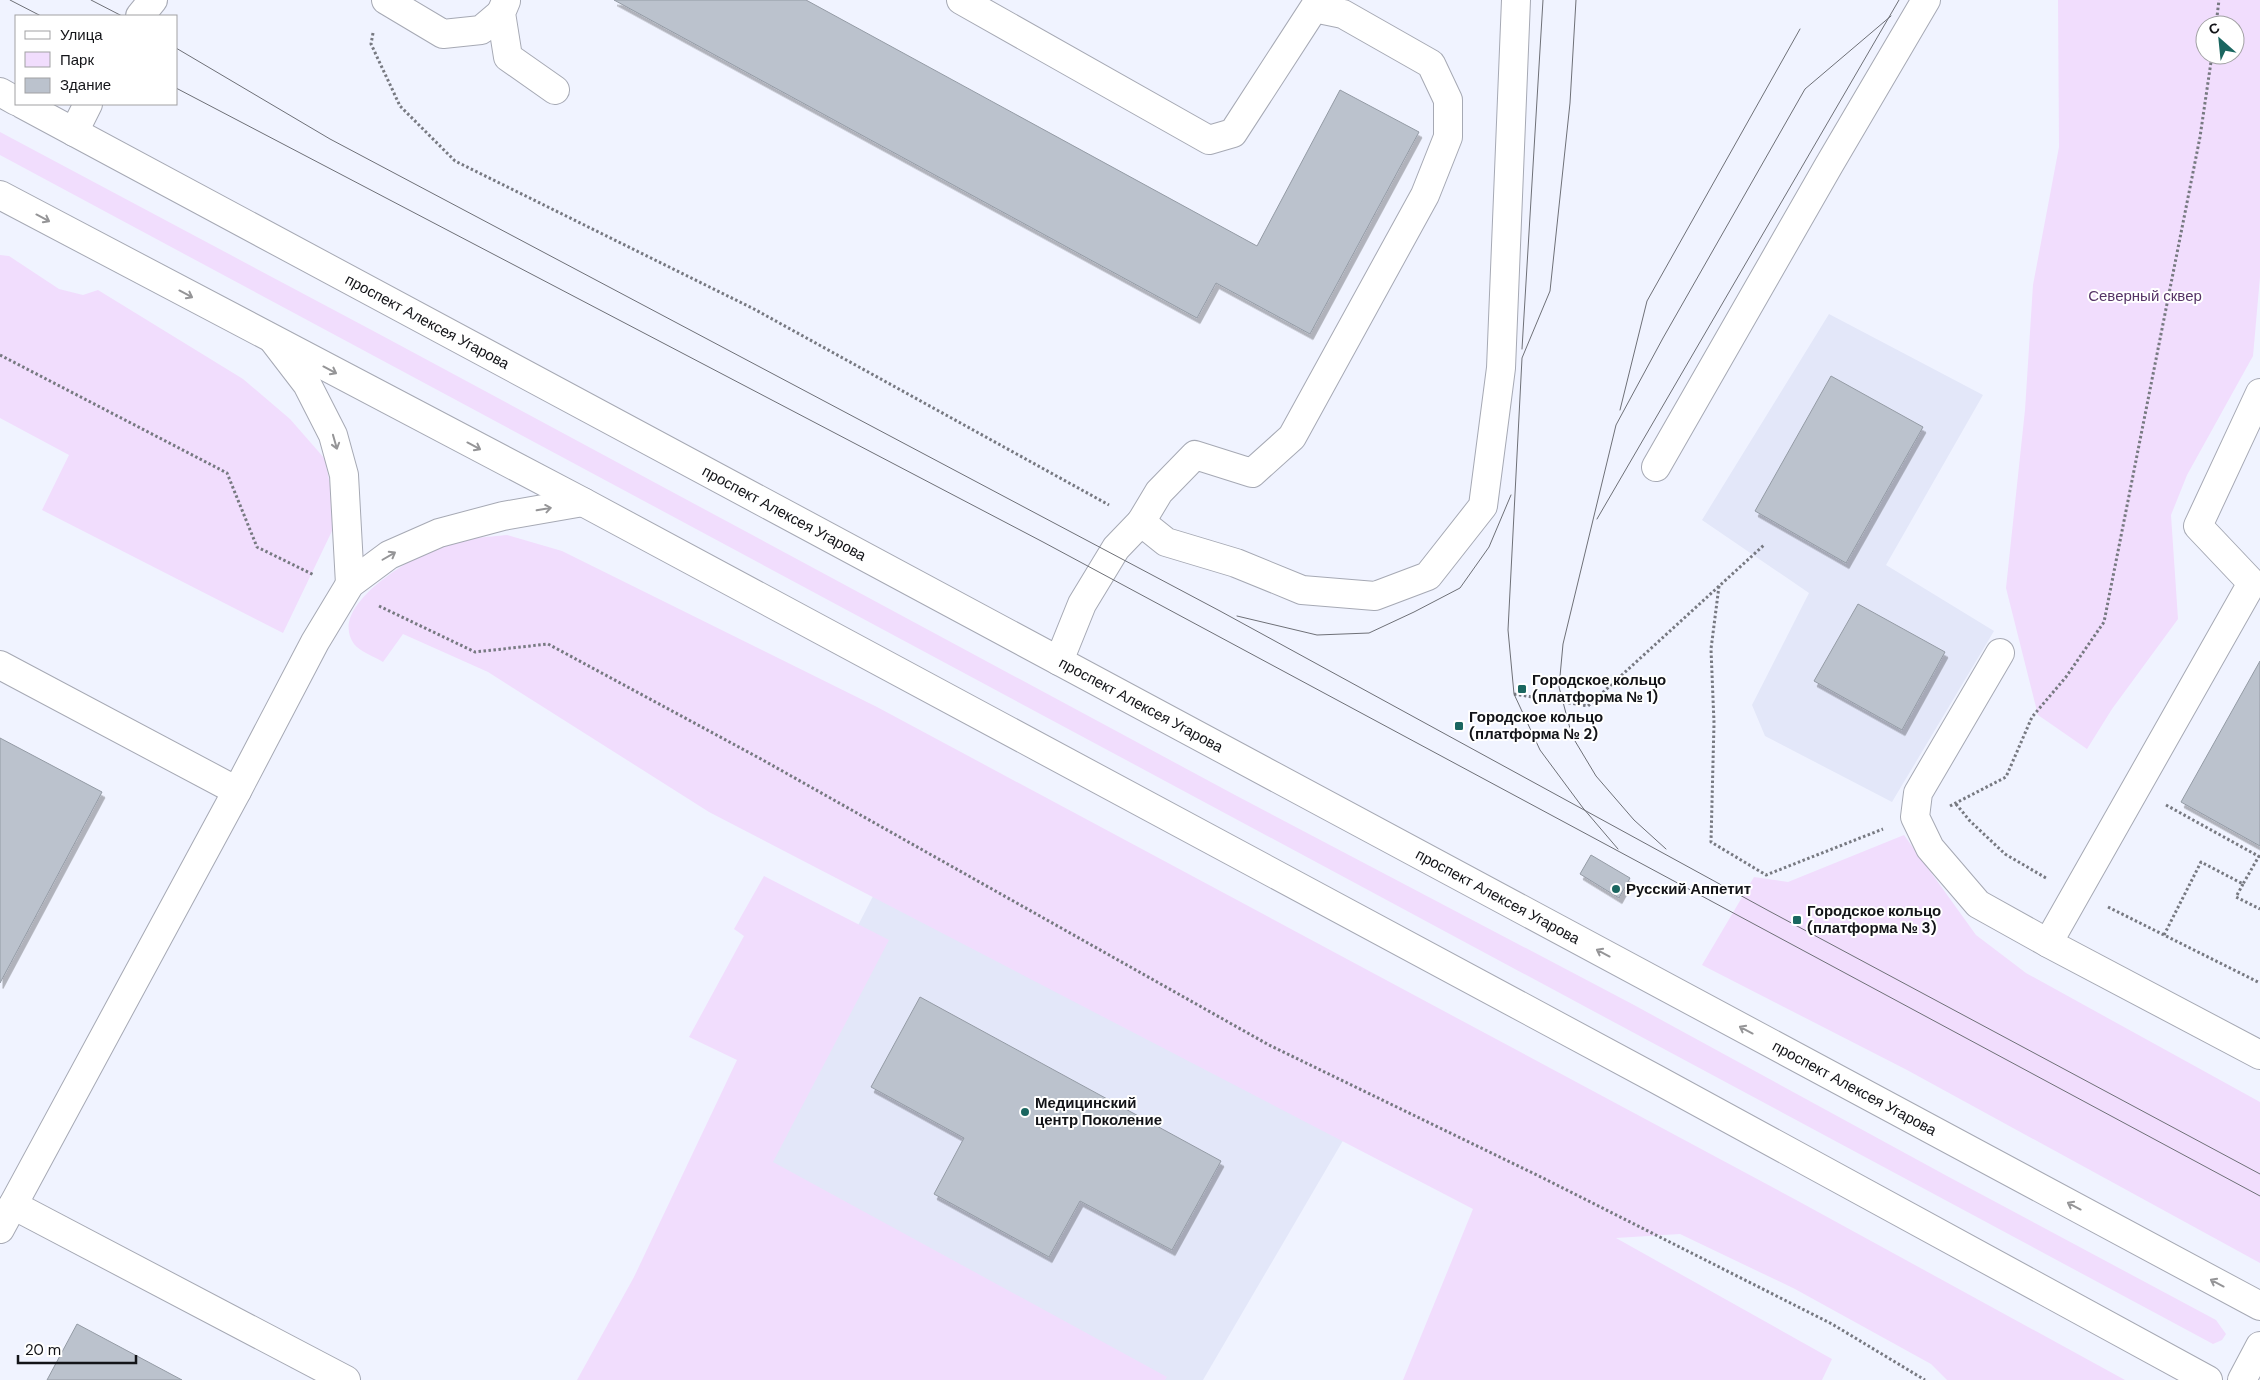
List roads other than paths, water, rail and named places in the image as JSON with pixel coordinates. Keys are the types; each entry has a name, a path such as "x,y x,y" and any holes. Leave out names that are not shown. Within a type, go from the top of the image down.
{"main road":[{"path":"138,15 141,0"},
{"path":"139,15 153,0"},
{"path":"386,0 443,34 481,30 504,6"},
{"path":"961,0 1209,140 1233,133 1314,8 1343,14 1431,64 1448,100 1448,137 1425,195 1292,437 1252,473 1189,450 1158,492 1141,522 1116,548 1082,604 1059,661"},
{"path":"1141,522 1166,542 1236,562 1302,590 1375,596 1428,576 1483,506 1501,368 1516,0"},
{"path":"1656,467 1814,190 1926,0"},
{"path":"504,6 508,57 555,90"},
{"path":"0,92 15,100"},
{"name":"проспект Алексея Угарова","path":"24,105 2260,1306"},
{"path":"74,132 88,105"},
{"path":"0,195 274,341 583,502 1638,1069 2208,1380"},
{"path":"274,341 307,384 333,435 344,475 348,587"},
{"path":"2048,943 2252,583 2198,526 2260,394"},
{"path":"346,1380 6,1212 237,791 315,642 348,587 389,555 439,533 502,516 583,502"},
{"path":"2000,653 1918,793 1916,817 1930,848 1978,904 2260,1055"},
{"path":"0,665 237,791"},
{"path":"2242,1380 2260,1346"}],"tram line":[{"path":"10,0 39,15"},
{"path":"91,0 120,15"},
{"path":"1522,349 1543,0"},
{"path":"1576,0 1570,103 1550,291 1522,358 1508,630 1514,694 1540,750 1583,808 1618,849"},
{"path":"1597,519 1899,0"},
{"path":"1666,849 1634,820 1596,776 1572,736 1559,687 1563,644 1616,425 1663,338 1805,89 1891,16"},
{"path":"1620,410 1647,301 1800,29"},
{"path":"178,49 330,139 1220,611 1769,911 2260,1174"},
{"path":"178,89 1043,542 2260,1196"},
{"path":"1237,616 1317,635 1369,633 1460,588 1489,547 1511,495"}],"place":[{"name":"Городское кольцо (платформа № 1)","path":"1522,689"},
{"name":"Городское кольцо (платформа № 2)","path":"1459,726"},
{"name":"Русский Аппетит","path":"1616,889"},
{"name":"Городское кольцо (платформа № 3)","path":"1797,920"},
{"name":"Медицинский центр Поколение","path":"1025,1112"}],"park label":[{"name":"Северный сквер","path":"2145,296"}]}
